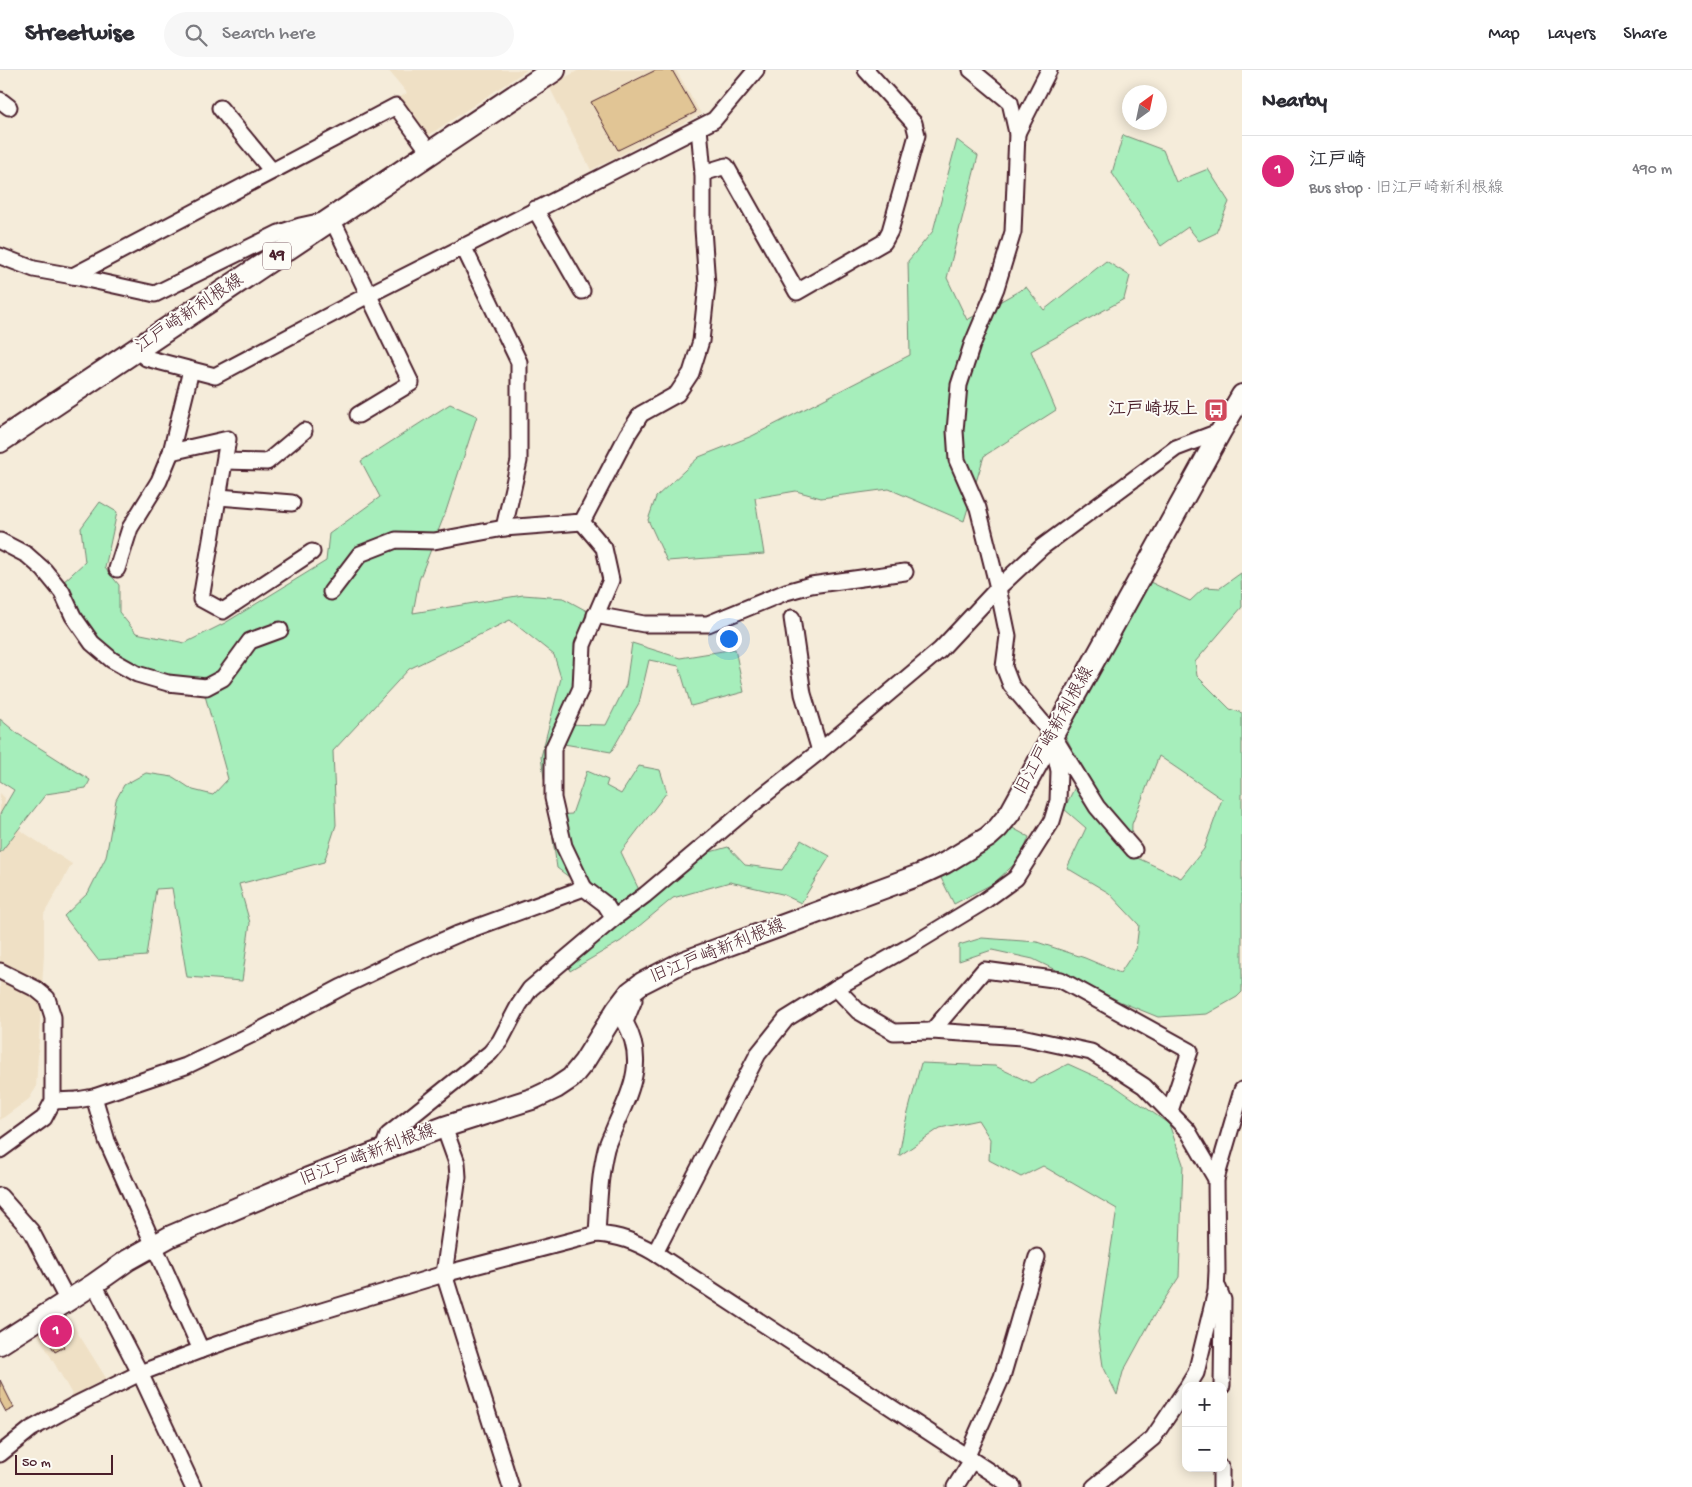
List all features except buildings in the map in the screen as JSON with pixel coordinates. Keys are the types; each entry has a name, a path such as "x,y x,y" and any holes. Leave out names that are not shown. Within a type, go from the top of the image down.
{"main road":[{"name":"江戸崎新利根線","path":"0,441 554,70"}],"street":[{"path":"137,350 146,358 215,376 368,294 714,120 756,70"},
{"path":"703,173 726,166 797,292 884,242 890,231 917,135 914,123 866,70"},
{"path":"971,70 1010,102 1017,133 1013,232 996,288 972,345 960,385 955,431 957,460 978,508 998,588 1008,636 1004,667 1011,685 1052,734 1097,807 1134,850"},
{"path":"1017,133 1049,70"},
{"path":"73,276 396,106 430,153"},
{"path":"220,108 272,170"},
{"path":"582,522 628,434 641,414 677,394 691,373 701,341 707,285 703,229 703,173 699,128"},
{"path":"536,209 582,291"},
{"path":"0,256 34,269 155,294 279,233 332,219 411,383 358,415"},
{"path":"463,246 518,362 519,461 504,528"},
{"path":"117,569 130,528 159,482 171,452 192,370"},
{"name":"旧江戸崎新利根線","path":"0,1344 128,1260 171,1236 383,1149 535,1098 571,1078 584,1062 617,1009 630,992 655,975 683,962 919,876 969,850 998,828 1010,813 1052,734 1242,396"},
{"path":"225,461 267,462 304,431"},
{"path":"383,1149 388,1135 490,1053 500,1041 519,1005 530,990 614,918 645,895 940,650 998,588 1042,547 1130,484 1176,448 1221,431"},
{"path":"171,452 228,439 201,599 223,611 312,552"},
{"path":"219,497 292,503"},
{"path":"331,592 360,554 396,540 434,541 504,528 582,522"},
{"path":"582,522 604,548 611,580 583,645 581,688 553,749 553,798 564,846 584,888 605,904 614,918"},
{"path":"0,540 27,555 44,570 62,592 73,616 92,642 112,660 137,674 168,683 206,687 223,678 250,640 280,630"},
{"path":"595,615 644,624 708,624 786,592 811,586 905,572"},
{"path":"792,618 803,694 820,751"},
{"path":"655,1252 758,1054 786,1019 983,902 1016,878 1052,822 1058,801 1059,771 1052,734"},
{"path":"53,1101 77,1100 94,1096 186,1066 254,1034 342,987 396,961 458,934 584,888"},
{"path":"932,1031 984,970 1061,980 1190,1051 1170,1111"},
{"path":"0,971 36,989 47,998 53,1017 53,1101 44,1118 0,1150"},
{"path":"836,988 858,1011 894,1032 932,1031 1022,1037 1092,1052 1144,1086 1170,1111 1188,1132 1216,1180"},
{"path":"597,1234 600,1176 606,1147 630,1092 637,1068 632,1034 625,1022 634,1000 630,992"},
{"path":"1190,1382 1196,1373 1216,1291 1216,1180 1242,1090"},
{"path":"94,1096 107,1141 201,1350"},
{"path":"444,1128 457,1163 458,1177 444,1274 511,1487"},
{"path":"0,1196 31,1231 68,1301"},
{"path":"0,1454 31,1429 140,1373 201,1350 444,1274 597,1234 618,1236 655,1252 1013,1487"},
{"path":"955,1487 1002,1377 1037,1257"},
{"path":"1216,1282 1223,1300 1222,1382"},
{"path":"94,1284 140,1373 193,1487"},
{"path":"1094,1487 1153,1438 1182,1395"},
{"path":"1221,1472 1221,1487"}],"shaded area":[{"path":"388,70 527,70 420,141 392,102 407,93"},
{"path":"579,70 676,70 701,114 591,170 549,86"},
{"path":"0,793 5,798 3,819 72,864 44,914 44,954 36,1088 29,1099 0,1120"},
{"path":"66,1314 106,1378 73,1396 36,1331"}],"green space":[{"path":"1123,135 1163,150 1176,182 1208,169 1229,202 1216,233 1199,241 1188,227 1161,246 1112,173"},
{"path":"957,140 978,156 947,278 967,320 1026,287 1044,310 1106,261 1130,276 1124,299 1031,351 1056,410 984,456 964,521 889,489 821,498 796,491 755,498 764,554 667,561 648,520 656,497 699,457 752,436 910,355 908,261 933,231"},
{"path":"450,404 477,416 446,511 419,580 413,613 523,595 563,598 587,611 577,640 580,691 561,724 606,725 626,685 632,643 680,658 735,649 744,692 691,706 679,666 649,660 639,703 611,752 552,742 555,815 572,814 587,771 608,780 606,786 621,794 639,766 660,770 667,792 621,852 640,892 685,859 728,847 745,865 782,870 801,840 830,856 801,903 782,894 730,882 673,898 621,941 570,971 564,954 614,918 605,904 557,868 541,757 561,678 554,655 510,620 409,669 333,751 336,825 324,862 239,884 250,923 242,981 187,977 172,888 156,889 146,956 98,960 64,916 88,893 106,857 116,800 124,785 146,773 173,777 193,790 213,795 228,779 201,681 189,688 104,658 60,585 85,562 81,528 100,502 117,512 105,568 119,585 119,612 136,633 185,643 225,623 326,561 329,534 380,497 361,461"},
{"path":"1241,573 1242,607 1195,662 1197,676 1230,709 1242,713 1242,992 1237,997 1207,1014 1158,1017 1121,1002 1033,959 992,950 959,961 959,945 982,938 1037,942 1085,958 1120,973 1136,949 1139,925 1109,893 1067,868 1086,828 1064,809 1083,771 1061,727 1148,581 1190,601 1205,587 1220,588","holes":["1159,756 1222,799 1204,849 1181,878 1131,855 1132,824"]},
{"path":"0,719 18,734 90,780 86,788 46,794 0,853 0,814 14,790 0,781"},
{"path":"1009,826 1029,837 1021,858 994,883 954,904 938,872"},
{"path":"921,1063 995,1066 1031,1083 1068,1064 1112,1084 1169,1124 1183,1164 1179,1277 1153,1317 1123,1372 1117,1395 1103,1366 1098,1332 1117,1209 1043,1166 1021,1177 989,1160 990,1139 978,1120 940,1128 899,1156 904,1128"}],"place":[{"name":"江戸崎坂上","path":"1216,410"},
{"name":"江戸崎","path":"56,1331"}]}
